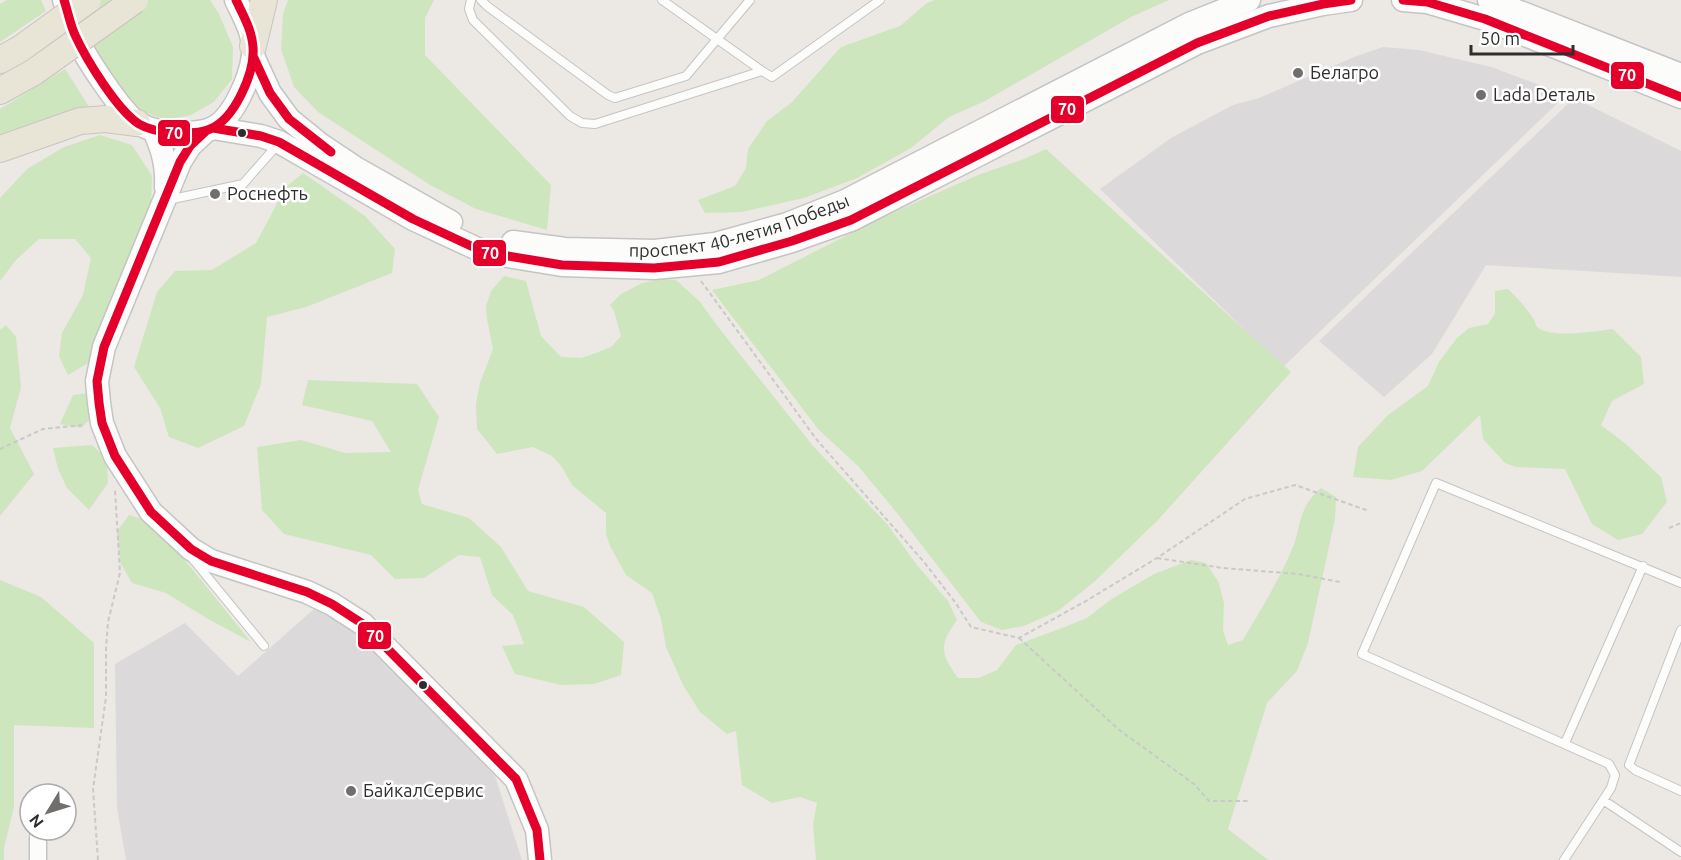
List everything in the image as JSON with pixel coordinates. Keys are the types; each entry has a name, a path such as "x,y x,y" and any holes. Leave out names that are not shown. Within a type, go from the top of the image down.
{"main road":[{"path":"64,0 75,35 117,101 146,127 163,152 167,172 165,201"},
{"path":"10,55 88,0"},
{"path":"0,91 34,72 135,0"},
{"name":"проспект 40-летия Победы","path":"236,0 248,25 253,51 270,93 289,119 321,145 354,167 454,225 489,239 554,248 655,251 715,244 787,224 845,201 1190,24 1249,0"},
{"path":"264,0 242,94 230,112 190,146 180,162 104,347 97,381 102,423 115,456 134,488 151,512 191,549 211,561 307,592 332,604 363,624 516,779 537,830 540,860"},
{"name":"проспект 40-летия Победы","path":"146,127 160,133 185,133 210,129 261,136 279,142 413,219 484,252 562,265 654,268 719,262 792,241 851,220 1197,43 1269,16 1351,0"},
{"path":"1403,0 1436,3 1485,19 1681,98"},
{"path":"1489,0 1681,75"},
{"path":"0,149 80,121 106,119 146,127"}],"street":[{"path":"38,842 38,860"}],"lane":[{"path":"471,0 469,9 473,21 570,116 582,123 595,124 762,71"},
{"path":"482,0 615,98 686,76 750,0"},
{"path":"662,0 772,77 880,0"},
{"path":"165,201 243,184 279,142"},
{"path":"1564,860 1611,788 1615,776 1609,764 1362,654 1436,483 1681,583"},
{"path":"173,533 264,646"},
{"path":"1565,743 1643,566"},
{"path":"1681,630 1629,765 1681,791"},
{"path":"1604,800 1681,852"}],"path":[{"path":"689,265 817,440 924,562 971,627 1019,638 1118,729 1194,784 1209,801 1248,801"},
{"path":"0,449 43,429 102,423"},
{"path":"98,860 93,789 106,697 108,622 120,573 115,484"},
{"path":"1019,638 1086,602 1245,499 1295,485 1369,511"},
{"path":"1670,528 1681,523"},
{"path":"1157,558 1223,568 1298,574 1340,582"}],"shaded area":[{"path":"1383,47 1419,50 1491,67 1566,95 1283,367 1100,189 1171,138 1233,105 1259,98"},
{"path":"1574,98 1681,151 1681,277 1486,265 1432,354 1384,397 1319,341"},
{"path":"314,609 350,627 495,776 522,860 126,860 117,808 115,664 185,623 238,676"}],"green space":[{"path":"7,0 41,0 46,11 0,42 0,4"},
{"path":"69,0 210,0 219,14 233,47 232,79 214,102 191,115 168,120 141,112 99,62"},
{"path":"288,0 434,0 425,18 425,55 551,185 547,230 476,209 430,185 318,112 294,87 281,49 283,14"},
{"path":"935,0 1169,0 1131,17 985,101 949,117 911,148 857,178 804,198 742,212 705,213 698,200 735,186 746,168 748,149 767,121 792,102 841,47 900,26 927,3"},
{"path":"65,69 90,108 0,136 0,109"},
{"path":"100,135 132,145 152,176 151,205 90,362 68,375 59,356 62,333 83,295 91,258 75,239 39,239 16,260 0,281 0,198 27,169 64,147"},
{"path":"1046,149 1291,372 1158,520 1094,582 1058,611 1024,626 1002,630 981,622 858,466 818,429 712,290 759,280 885,216 978,175"},
{"path":"303,173 365,216 395,249 392,273 306,307 267,317 261,384 244,426 198,448 169,437 160,408 134,367 157,292 175,271 212,270 256,243 286,187"},
{"path":"504,276 526,281 541,336 561,357 581,358 611,347 621,336 610,305 621,294 642,283 664,279 676,280 700,302 813,446 887,524 917,565 948,601 957,620 947,636 944,649 948,662 958,678 979,678 997,670 1016,645 1087,618 1110,600 1154,574 1191,560 1206,563 1219,583 1224,603 1223,630 1228,645 1243,640 1285,565 1307,504 1321,488 1336,497 1335,519 1308,643 1297,671 1267,703 1228,829 1268,860 816,860 813,824 817,803 800,797 772,803 742,785 736,731 727,734 700,712 683,685 666,647 661,619 652,593 626,575 610,546 606,534 606,513 572,485 562,467 552,456 533,447 497,454 477,429 476,404 480,383 493,349 486,306 491,291"},
{"path":"1508,289 1534,319 1537,327 1544,331 1574,333 1613,329 1641,357 1644,384 1612,401 1601,425 1627,445 1661,477 1667,502 1642,534 1618,540 1592,524 1565,469 1516,467 1505,463 1483,439 1480,415 1422,471 1391,480 1353,477 1358,447 1388,415 1428,386 1439,362 1457,338 1469,328 1488,324 1495,314 1495,291"},
{"path":"6,325 16,337 21,387 10,428 34,474 0,516 0,330"},
{"path":"308,380 417,384 439,417 418,490 422,504 469,518 501,547 528,591 584,607 624,642 621,675 594,684 561,685 515,674 502,646 524,644 513,615 492,595 480,557 459,555 424,578 395,579 371,555 284,534 262,510 257,447 301,440 345,453 391,452 372,421 302,405"},
{"path":"88,393 95,414 81,428 60,424 73,395"},
{"path":"92,445 107,459 108,483 89,510 67,488 58,469 53,448"},
{"path":"129,515 155,523 251,642 166,593 132,583 120,562 117,531"},
{"path":"0,580 41,597 94,643 94,728 14,725 14,807 4,848 4,860 0,860"}],"transit line":[{"name":"70","path":"64,0 80,45 94,70 121,108 147,128 174,133 202,132 219,124 242,94 251,69 253,47 247,23 236,0"},
{"name":"70","path":"213,128 261,136 279,142 413,219 484,252 562,265 654,268 719,262 792,241 851,220 1197,43 1269,16 1351,0"},
{"name":"70","path":"1403,0 1427,2 1485,19 1681,97"},
{"name":"70","path":"253,56 270,93 289,119 331,152"},
{"name":"70","path":"206,131 190,146 180,162 104,347 97,381 99,403 102,423 115,456 151,512 191,549 211,561 307,592 332,604 363,624 516,779 537,830 540,860"}],"place":[{"name":"Белагро","path":"1298,73"},
{"name":"Lada Dеталь","path":"1481,95"},
{"name":"Роснефть","path":"215,194"},
{"name":"БайкалСервис","path":"351,791"}]}
